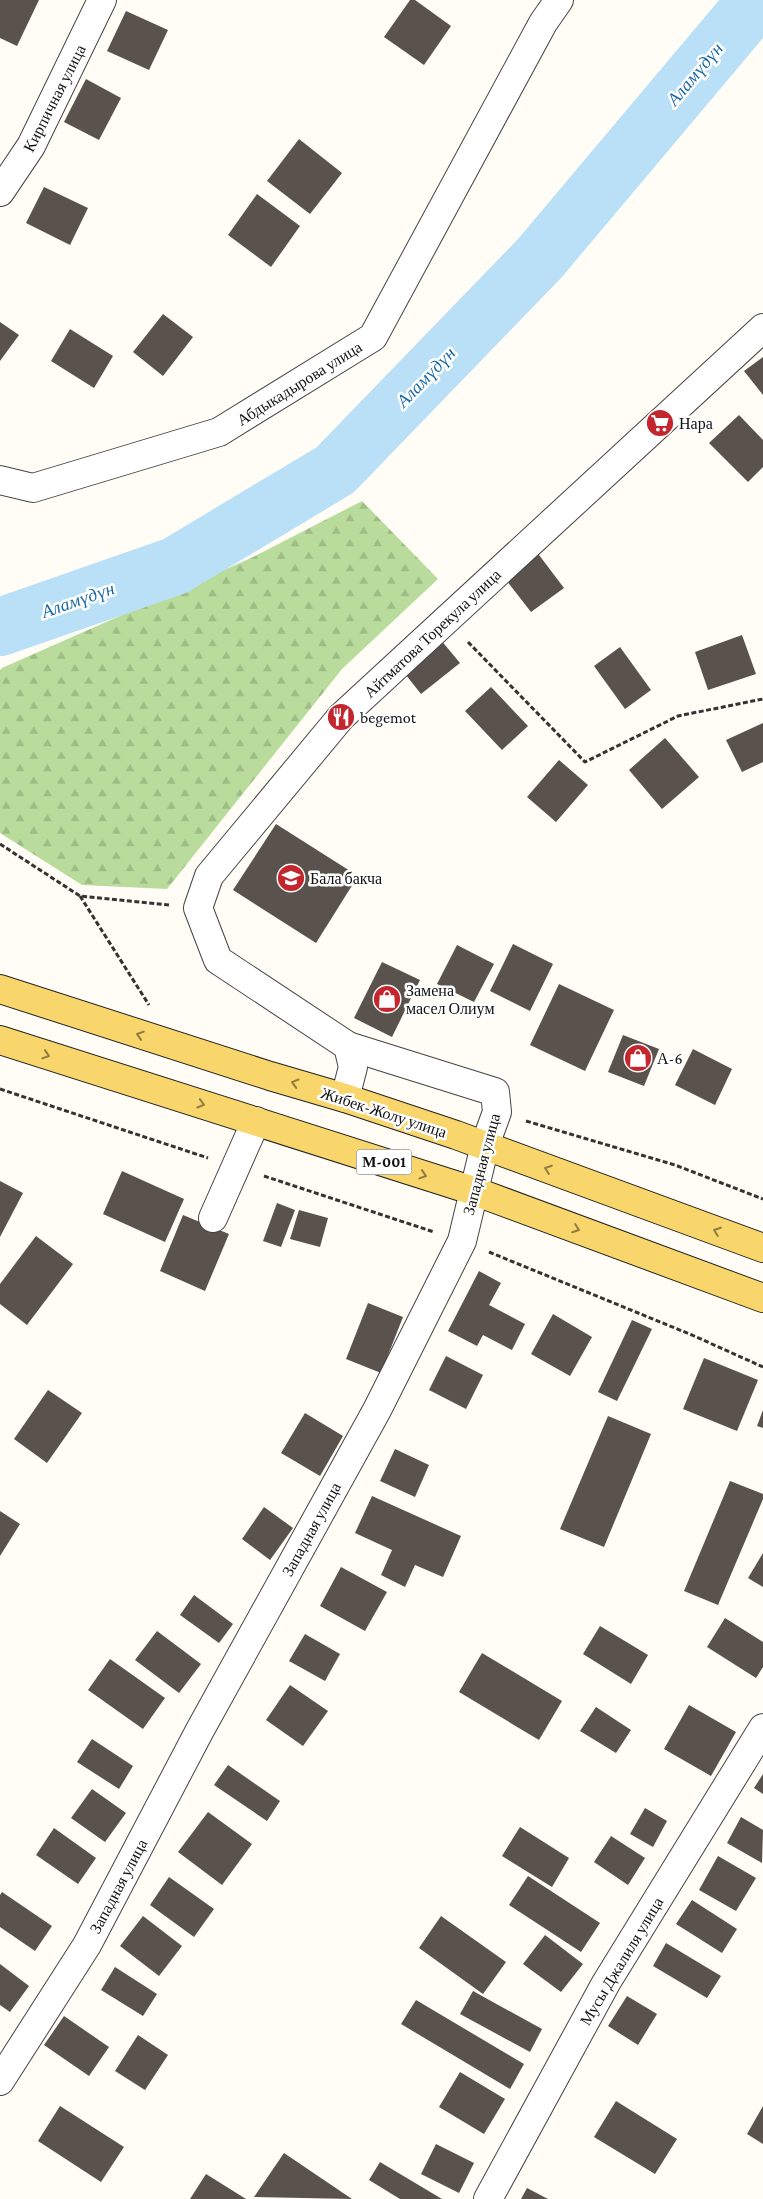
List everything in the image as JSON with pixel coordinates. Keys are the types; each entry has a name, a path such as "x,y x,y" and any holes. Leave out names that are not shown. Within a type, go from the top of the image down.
{"main road":[{"name":"Жибек-Жолу улица","path":"1,988 270,1076 345,1098 485,1145 763,1248"},
{"name":"М-001","path":"0,1040 474,1192 763,1298"}],"street":[{"name":"Кирпичная улица","path":"0,192 31,146 102,0"},
{"name":"Абдыкадырова улица","path":"0,480 33,488 219,432 373,338 543,23 559,0"},
{"name":"Айтматова Торекула улица","path":"198,908 209,876 341,717 763,328"},
{"path":"198,908 218,960 348,1046 353,1067 345,1098"},
{"name":"Западная улица","path":"0,2081 87,1945 200,1730 377,1410 462,1241 485,1145 497,1112 495,1092 348,1046"},
{"path":"213,1218 256,1121"},
{"name":"Мусы Джалиля улица","path":"488,2199 606,1983 763,1728"}],"path":[{"path":"446,620 585,762 678,716 763,698"},
{"path":"0,844 80,896 152,1009"},
{"path":"80,896 198,908"},
{"path":"0,1089 462,1241 692,1335 763,1367"}],"green space":[{"path":"362,501 438,579 342,669 167,889 82,885 0,833 0,670 2,668 251,558"}],"building":[{"path":"0,0 39,0 17,46 0,38"},
{"path":"410,0 415,0 451,26 424,65 384,37"},
{"path":"126,11 168,30 149,70 107,51"},
{"path":"86,79 121,98 99,140 64,122"},
{"path":"299,139 342,173 310,214 267,181"},
{"path":"44,187 88,208 70,245 26,223"},
{"path":"257,194 300,226 271,267 228,235"},
{"path":"163,314 193,337 163,376 133,352"},
{"path":"0,322 19,335 0,361"},
{"path":"70,329 113,356 94,388 51,361"},
{"path":"763,357 763,395 744,371"},
{"path":"739,415 763,440 763,467 748,482 709,443"},
{"path":"536,551 564,588 531,612 503,576"},
{"path":"742,635 756,674 708,690 695,652"},
{"path":"440,639 460,663 421,694 402,670"},
{"path":"620,647 651,690 625,709 594,666"},
{"path":"491,687 528,726 502,750 465,711"},
{"path":"763,723 763,762 742,772 726,740"},
{"path":"665,738 699,777 662,809 629,770"},
{"path":"559,760 588,785 556,822 527,797"},
{"path":"276,824 358,876 316,943 233,890"},
{"path":"513,944 553,964 530,1011 490,991"},
{"path":"457,945 494,964 474,1002 437,984"},
{"name":"Замена масел Олиум","path":"382,962 420,980 392,1037 354,1018"},
{"path":"559,984 614,1010 585,1071 530,1045"},
{"path":"623,1035 659,1049 644,1086 608,1072"},
{"path":"693,1049 732,1069 715,1105 675,1085"},
{"path":"122,1171 184,1199 165,1242 103,1214"},
{"path":"0,1181 23,1193 0,1237"},
{"path":"277,1203 295,1210 281,1247 263,1241"},
{"path":"299,1210 328,1218 320,1247 290,1239"},
{"path":"183,1215 229,1234 205,1291 160,1271"},
{"path":"36,1236 73,1264 27,1325 0,1304 0,1284"},
{"path":"479,1271 501,1283 489,1305 525,1324 512,1350 483,1335 477,1346 448,1331"},
{"path":"368,1303 403,1317 381,1373 346,1359"},
{"path":"553,1314 592,1337 570,1376 531,1354"},
{"path":"632,1320 652,1329 617,1401 598,1392"},
{"path":"446,1356 483,1375 466,1409 429,1390"},
{"path":"704,1358 758,1380 737,1431 683,1409"},
{"path":"48,1390 82,1413 47,1463 14,1439"},
{"path":"763,1410 763,1428 757,1426"},
{"path":"305,1413 343,1436 320,1476 281,1453"},
{"path":"608,1416 651,1434 604,1547 560,1529"},
{"path":"395,1449 429,1465 415,1497 380,1481"},
{"path":"730,1481 763,1494 763,1499 718,1605 684,1591"},
{"path":"372,1496 461,1536 443,1577 415,1565 405,1587 381,1575 392,1550 355,1533"},
{"path":"264,1507 293,1528 270,1560 242,1539"},
{"path":"0,1511 20,1524 0,1556"},
{"path":"763,1553 763,1587 748,1578"},
{"path":"341,1567 387,1592 365,1631 320,1606"},
{"path":"194,1595 233,1624 219,1643 180,1615"},
{"path":"725,1618 763,1642 763,1667 756,1678 707,1647"},
{"path":"600,1626 648,1655 631,1684 583,1654"},
{"path":"157,1631 201,1664 179,1693 135,1660"},
{"path":"305,1634 340,1654 325,1681 289,1661"},
{"path":"482,1653 562,1701 539,1740 459,1692"},
{"path":"110,1659 165,1698 143,1729 88,1690"},
{"path":"290,1685 328,1711 303,1746 266,1720"},
{"path":"689,1705 736,1732 711,1776 664,1749"},
{"path":"596,1707 631,1730 616,1753 580,1731"},
{"path":"92,1739 133,1766 119,1789 77,1762"},
{"path":"228,1765 280,1801 267,1821 214,1785"},
{"path":"763,1774 763,1794 754,1788"},
{"path":"92,1789 126,1813 105,1842 71,1818"},
{"path":"645,1808 667,1821 653,1847 630,1834"},
{"path":"208,1812 252,1844 222,1885 178,1852"},
{"path":"741,1817 763,1830 762,1863 727,1843"},
{"path":"520,1827 569,1858 552,1887 502,1856"},
{"path":"54,1828 96,1858 78,1884 36,1855"},
{"path":"611,1836 645,1858 628,1885 594,1862"},
{"path":"718,1856 756,1878 736,1911 699,1890"},
{"path":"528,1876 600,1923 581,1952 509,1905"},
{"path":"169,1877 214,1909 194,1937 150,1905"},
{"path":"2,1892 52,1926 35,1951 0,1927 0,1895"},
{"path":"692,1900 737,1929 722,1953 676,1924"},
{"path":"143,1916 182,1946 159,1976 120,1946"},
{"path":"441,1916 506,1962 483,1994 419,1948"},
{"path":"545,1935 583,1964 561,1992 523,1964"},
{"path":"666,1943 721,1976 707,1998 653,1966"},
{"path":"0,1964 29,1986 10,2012 0,2005"},
{"path":"115,1967 157,1994 143,2016 101,1990"},
{"path":"473,1991 542,2029 530,2052 460,2014"},
{"path":"627,1996 657,2014 638,2045 608,2026"},
{"path":"416,2000 524,2064 510,2089 401,2024"},
{"path":"64,2016 109,2047 89,2076 44,2045"},
{"path":"138,2035 168,2055 145,2090 115,2071"},
{"path":"460,2072 505,2099 484,2134 439,2107"},
{"path":"616,2101 677,2139 655,2174 594,2137"},
{"path":"60,2106 124,2147 101,2182 38,2141"},
{"path":"763,2106 763,2144 747,2134"},
{"path":"436,2144 474,2163 459,2193 421,2174"},
{"path":"284,2153 352,2199 254,2197"},
{"path":"380,2162 442,2199 400,2199 369,2180"},
{"path":"206,2174 246,2199 190,2199"},
{"path":"527,2188 548,2199 521,2199"}],"waterway":[{"name":"Аламүдүн","path":"0,627 175,566 335,470 540,258 757,0"}],"place":[{"name":"Нара","path":"660,423"},
{"name":"begemot","path":"341,717"},
{"name":"Бала бакча","path":"291,878"},
{"name":"Замена масел Олиум","path":"387,999"},
{"name":"А-6","path":"638,1058"}]}
